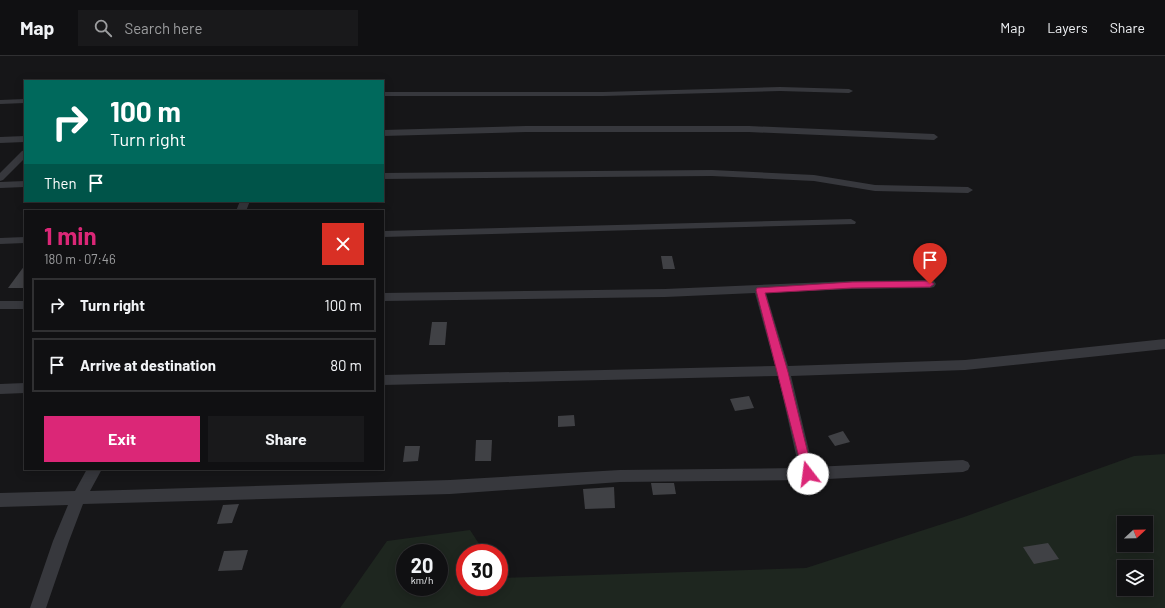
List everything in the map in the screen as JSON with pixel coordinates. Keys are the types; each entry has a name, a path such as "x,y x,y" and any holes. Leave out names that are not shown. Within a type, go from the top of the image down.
{"street":[{"path":"384,94 603,94 780,89 849,91"},
{"path":"0,102 24,101"},
{"path":"384,133 526,129 749,129 934,137"},
{"path":"0,140 24,139"},
{"path":"0,178 24,154"},
{"path":"384,176 725,174 814,178 875,188 968,190"},
{"path":"0,185 24,184"},
{"path":"384,234 852,222"},
{"path":"0,241 24,240"},
{"path":"384,298 760,290 852,285 930,284"},
{"path":"760,290 783,372 808,474"},
{"path":"0,305 24,305"},
{"path":"384,380 783,372 965,366 1165,344"},
{"path":"0,389 24,388"},
{"path":"0,500 450,487 620,476 808,474 963,466"},
{"path":"38,608 61,541 78,498 94,470"}],"shaded area":[{"path":"1165,454 1165,608 340,608 387,541 470,530 479,544 456,544 456,596 508,596 508,578 806,568 964,517 1134,456"}],"building":[{"path":"661,256 672,256 675,269 663,269"},
{"path":"24,266 24,288 8,288"},
{"path":"432,322 447,322 445,345 429,345"},
{"path":"749,396 754,408 735,411 730,399"},
{"path":"574,415 575,426 558,427 558,416"},
{"path":"843,431 850,442 835,446 828,436"},
{"path":"476,440 492,440 491,461 475,461"},
{"path":"405,446 420,446 418,461 403,462"},
{"path":"651,483 674,483 676,494 653,495"},
{"path":"614,487 615,508 585,509 583,489"},
{"path":"239,504 232,523 217,524 223,505"},
{"path":"1048,543 1059,559 1034,564 1023,547"},
{"path":"248,550 242,570 218,571 224,551"}],"route":[{"path":"808,474 792,414 783,372 760,290 852,285 930,284"}]}
